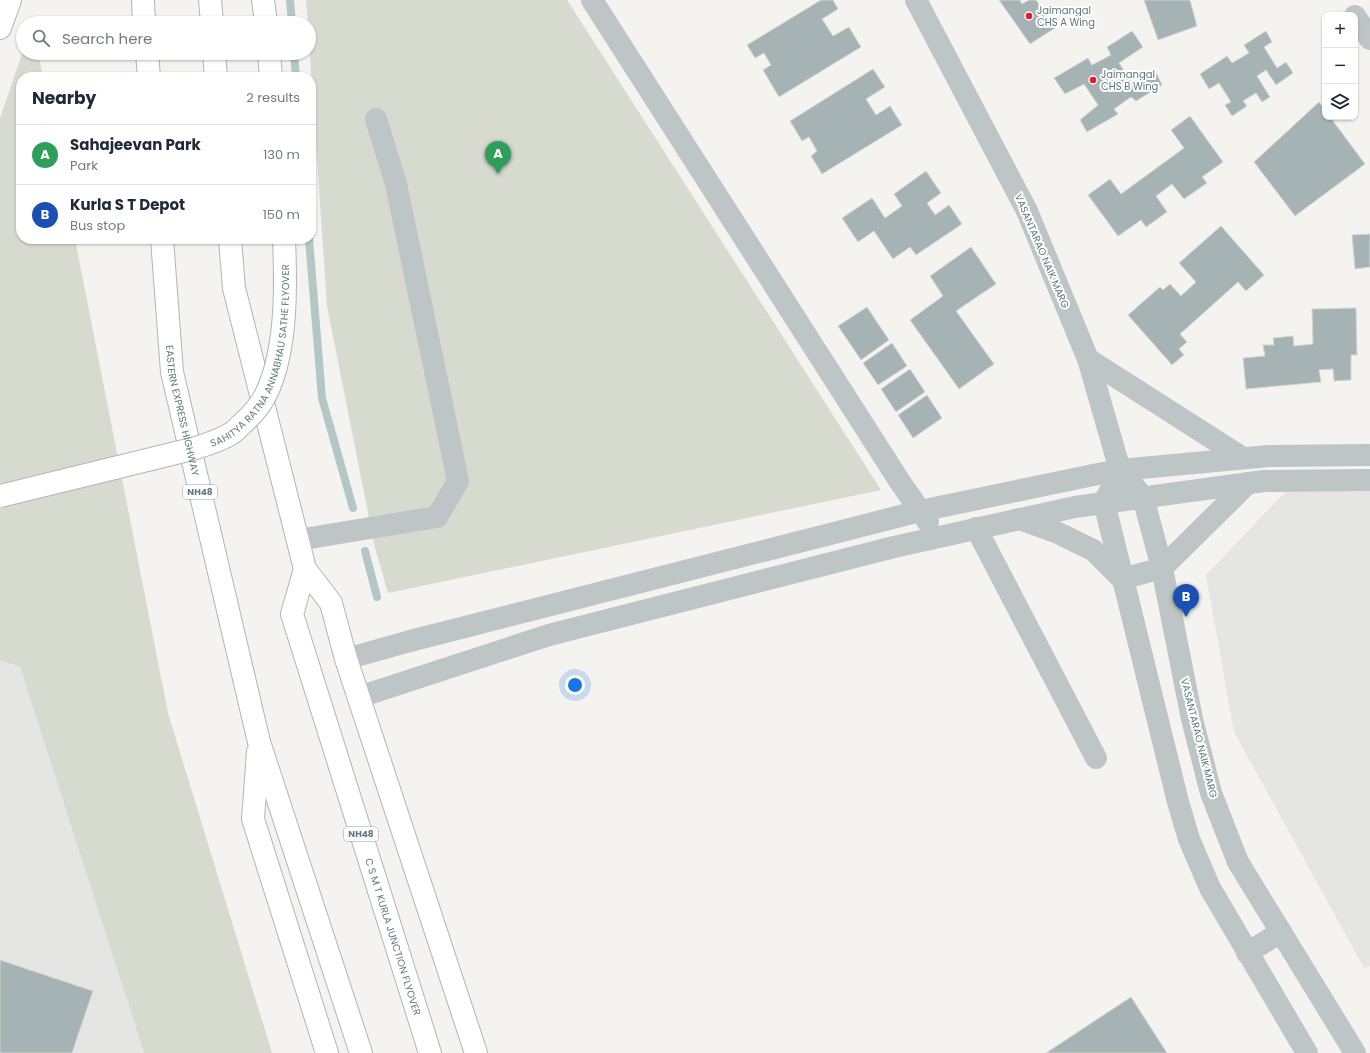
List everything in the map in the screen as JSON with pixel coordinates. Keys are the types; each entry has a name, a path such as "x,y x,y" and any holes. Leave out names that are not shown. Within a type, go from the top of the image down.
{"highway":[{"path":"0,28 10,0"},
{"path":"143,0 144,16"},
{"path":"210,0 211,16"},
{"path":"263,0 265,16"},
{"path":"148,60 149,72"},
{"path":"215,60 216,72"},
{"path":"270,60 271,72"},
{"name":"EASTERN EXPRESS HIGHWAY","path":"162,244 172,372 259,742"},
{"name":"NH48","path":"230,244 234,288 305,569"},
{"name":"SAHITYA RATNA ANNABHAU SATHE FLYOVER","path":"0,496 192,449 232,433 250,416 266,393 276,367 281,340 285,282 284,244"},
{"path":"305,569 331,603 346,659 476,1053"},
{"name":"C S M T KURLA JUNCTION FLYOVER","path":"305,569 292,614 430,1053"},
{"path":"259,742 253,819 327,1053"},
{"name":"NH48","path":"259,742 361,1053"}],"street":[{"path":"592,0 900,482 938,537"},
{"name":"VASANTARAO NAIK MARG","path":"916,0 1027,210 1088,359 1120,470 1143,498 1162,568 1192,719 1211,793 1238,862 1281,932 1346,1050"},
{"path":"1345,0 1353,12"},
{"path":"1358,20 1370,39"},
{"path":"298,540 437,517 458,482 396,184 376,119"},
{"path":"1088,359 1243,458"},
{"path":"346,659 418,639 920,511 1120,470 1269,456 1370,455"},
{"path":"1120,470 1104,502 1178,802 1189,839 1210,888 1307,1053"},
{"path":"359,697 549,635 894,547 1019,518 1104,502 1264,481 1370,480"},
{"path":"1122,579 1162,568 1248,483"},
{"path":"1019,518 1056,532 1094,550 1122,579"},
{"path":"976,528 1096,758"},
{"path":"1178,802 1211,793"},
{"path":"1247,953 1281,932"}],"shaded area":[{"path":"306,0 567,0 881,490 388,593 375,548 327,306 316,144 316,72 311,72 310,60 316,60 316,16 307,16"},
{"path":"20,60 39,60 42,72 16,72 16,244 76,244 168,713 272,1053 144,1053 20,667 0,660 0,118"},
{"path":"1370,487 1370,966 1364,968 1234,732 1206,575 1289,488"},
{"path":"0,660 20,667 144,1053 0,1053"}],"building":[{"path":"821,0 833,0 838,9 822,19 833,36 849,27 861,47 779,97 763,70 771,65 764,53 755,58 747,45"},
{"name":"Jaimangal CHS A Wing","path":"999,0 1020,0 1022,4 1029,0 1036,0 1055,28 1030,44"},
{"path":"1144,0 1190,0 1197,26 1158,40"},
{"name":"Jaimangal CHS B Wing","path":"1132,31 1143,47 1119,63 1132,83 1155,70 1162,85 1136,101 1131,97 1114,109 1118,114 1087,132 1080,120 1098,105 1084,84 1065,94 1054,78 1088,58 1092,65 1111,55 1107,47"},
{"path":"1266,31 1272,42 1264,47 1277,68 1286,62 1293,73 1276,85 1266,70 1257,76 1270,97 1262,102 1256,93 1243,101 1247,106 1232,116 1225,105 1231,102 1219,83 1209,89 1200,74 1227,56 1232,63 1249,53 1244,45"},
{"path":"873,69 885,87 866,99 876,115 890,106 902,125 822,174 811,156 817,151 809,137 802,141 790,121"},
{"path":"1319,102 1322,106 1322,120 1332,120 1365,164 1295,216 1254,162"},
{"path":"1190,116 1223,162 1202,177 1207,183 1184,199 1172,184 1156,196 1167,212 1146,227 1141,220 1118,236 1088,195 1110,179 1121,194 1184,148 1171,130"},
{"path":"926,171 941,193 927,203 935,215 949,205 962,224 916,255 910,247 893,259 874,231 858,242 842,218 872,198 885,218 902,206 894,194"},
{"path":"1221,226 1264,275 1246,291 1238,282 1180,334 1187,342 1179,349 1184,355 1172,365 1128,315 1160,287 1163,290 1170,284 1181,296 1196,282 1179,263"},
{"path":"1370,234 1370,267 1355,269 1352,235"},
{"path":"971,247 996,284 956,311 994,364 959,389 910,320 943,296 930,276"},
{"path":"867,307 889,340 861,360 838,326"},
{"path":"1356,308 1357,355 1351,355 1351,380 1334,381 1333,369 1319,370 1321,382 1246,389 1243,358 1265,356 1263,345 1274,345 1273,338 1293,336 1294,346 1313,344 1312,309"},
{"path":"892,343 907,366 878,385 863,363"},
{"path":"910,369 925,392 896,412 881,389"},
{"path":"927,395 942,418 913,438 898,415"},
{"path":"0,960 93,991 72,1053 0,1053"},
{"path":"1131,997 1167,1053 1046,1053"}],"waterway":[{"path":"290,0 291,16"},
{"path":"295,60 296,72"},
{"path":"309,244 322,398 353,508"},
{"path":"365,551 377,597"}],"place":[{"name":"Jaimangal CHS A Wing","path":"1029,16"},
{"name":"Jaimangal CHS B Wing","path":"1093,80"},
{"name":"Sahajeevan Park","path":"498,174"},
{"name":"Kurla S T Depot","path":"1186,617"}]}
